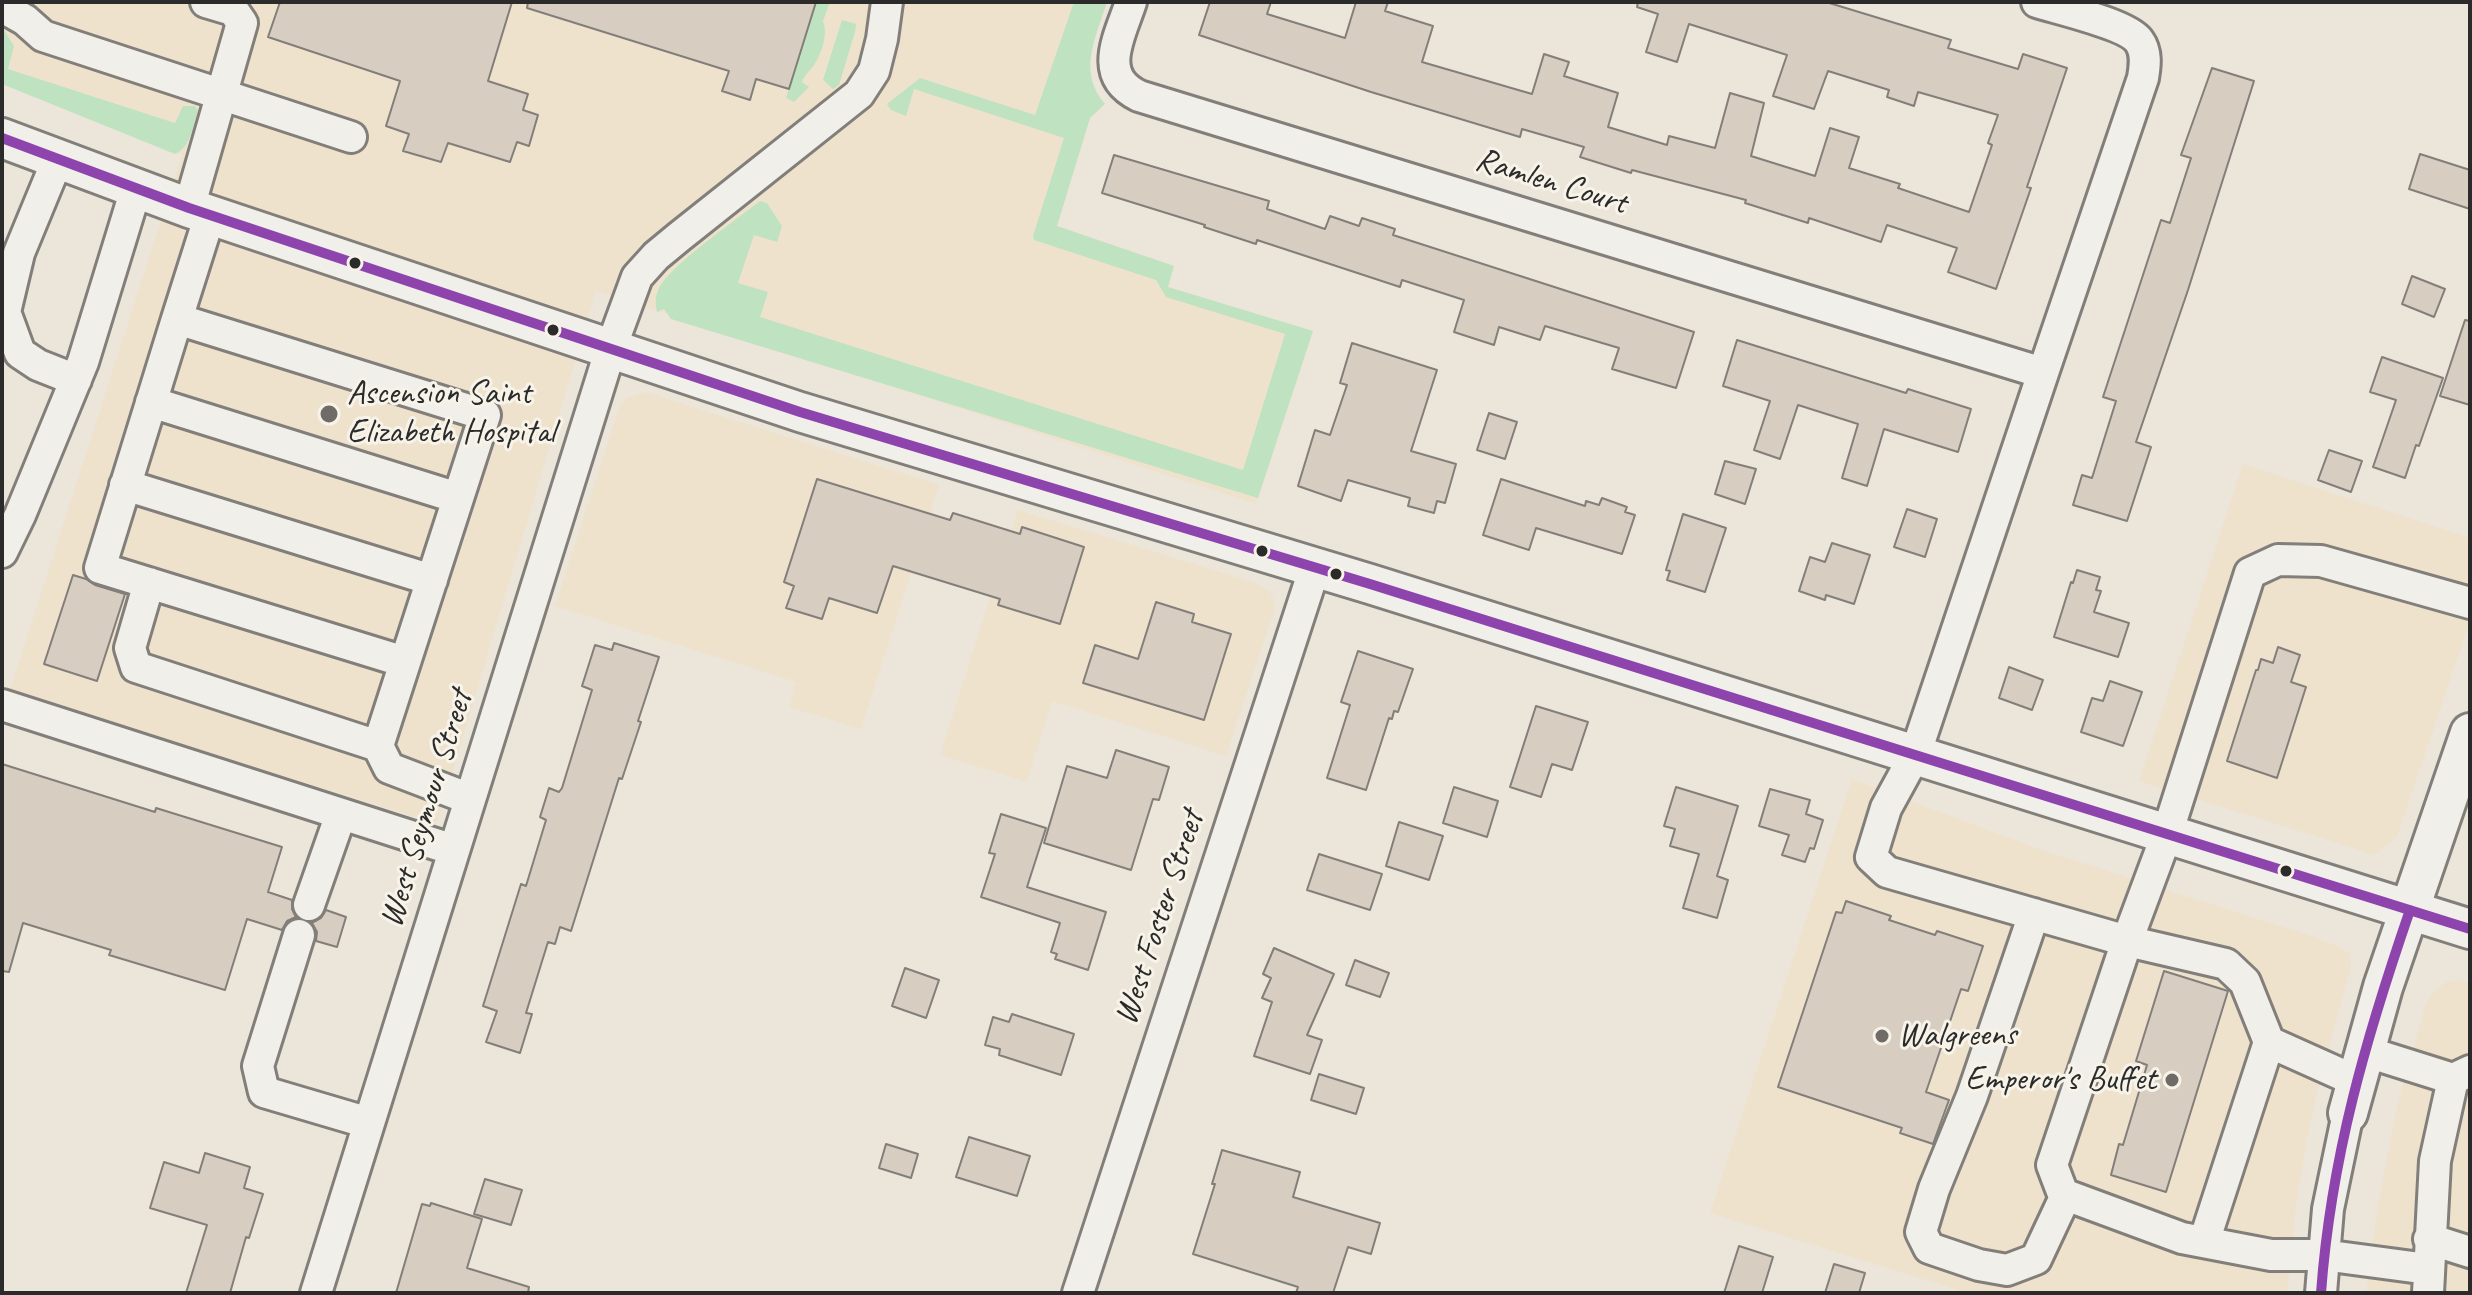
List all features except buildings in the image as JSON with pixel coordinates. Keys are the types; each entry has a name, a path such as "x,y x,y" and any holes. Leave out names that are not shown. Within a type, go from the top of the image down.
{"main road":[{"path":"2,138 200,212 800,412 1315,567 2470,929"},
{"path":"2356,1081 2383,987 2470,733"}],"street":[{"path":"206,2 233,10 242,23 222,94 177,319 100,568 405,662"},
{"name":"West Seymour Street","path":"316,1293 611,348 637,277 656,256 859,94 874,71 887,2"},
{"name":"Ramlen Court","path":"1131,2 1116,48 1114,68 1123,86 1139,96 2043,373"},
{"path":"2037,2 2131,34 2139,41 2145,64 2143,78 1915,755 1886,808 1871,857 1887,872 2127,941 2226,964 2245,982 2269,1042 2204,1242"},
{"path":"17,10 43,36 351,137"},
{"path":"57,161 19,253 5,312 20,353 38,365 76,380"},
{"path":"2,552 11,513 76,380 136,189"},
{"path":"177,319 485,415 378,746 389,768 470,799"},
{"path":"151,402 458,498"},
{"path":"125,485 432,580"},
{"path":"2470,603 2321,561 2278,560 2250,573 2167,834 2127,941 2052,1165 2063,1194 2182,1238 2271,1255 2323,1255 2428,1267 2470,1252"},
{"name":"West Foster Street","path":"1078,1293 1315,567"},
{"path":"149,583 130,648 136,667 378,746"},
{"path":"2,705 454,850"},
{"path":"309,905 341,814"},
{"path":"2034,914 1972,1096 1934,1189 1921,1232 1929,1248 1979,1265 2007,1270 2036,1259 2066,1195"},
{"path":"299,935 258,1066 264,1092 369,1123"},
{"path":"2269,1042 2356,1081 2462,1075 2435,1161 2428,1267"},
{"path":"2321,1293 2328,1209 2356,1081"}],"shaded area":[{"name":"Ascension Saint Elizabeth Hospital","path":"2,2 1107,2 1089,65 1094,89 1105,104 1090,118 1057,226 1174,266 1168,287 1313,331 1256,504 596,291 437,824 10,690 182,155 2,81"},
{"path":"646,392 939,485 861,729 789,707 796,682 555,606 620,405 626,398"},
{"path":"2243,464 2470,538 2470,621 2397,837 2375,855 2139,781"},
{"path":"1018,510 1256,583 1270,592 1275,602 1274,611 1226,756 1052,701 1027,782 940,755"},
{"path":"1852,779 2039,849 2311,936 2350,954 2351,966 2307,1140 2287,1293 1968,1293 1710,1213"},
{"path":"2448,981 2470,983 2470,1293 2366,1293 2378,1204 2398,1102 2426,1003 2436,989"}],"green space":[{"path":"816,2 830,2 823,21 823,43 817,60 802,82 809,87 794,102 786,98"},
{"path":"1074,2 1107,2 1094,41 1090,67 1092,80 1105,104 1090,118 1057,226 1174,266 1168,287 1313,331 1258,498 671,319 664,309 657,312 657,294 666,278 690,255 760,201 767,203 782,226 777,242 754,235 738,283 768,292 760,317 1243,470 1285,334 1166,297 1156,280 1034,240 1064,138 914,89 906,116 891,110 887,104 920,78 1035,115"},
{"path":"842,20 856,24 855,32 839,85 833,89 823,80"},
{"path":"2,27 14,46 8,69 175,123 183,106 195,106 198,110 185,146 175,154 2,84"}],"transit line":[{"path":"2,138 189,208 800,412 1370,584 2470,929"},
{"path":"2321,1293 2333,1194 2353,1098 2410,910"}],"place":[{"name":"Ascension Saint Elizabeth Hospital","path":"329,414"},
{"name":"Walgreens","path":"1882,1036"},
{"name":"Emperor's Buffet","path":"2172,1080"}]}
